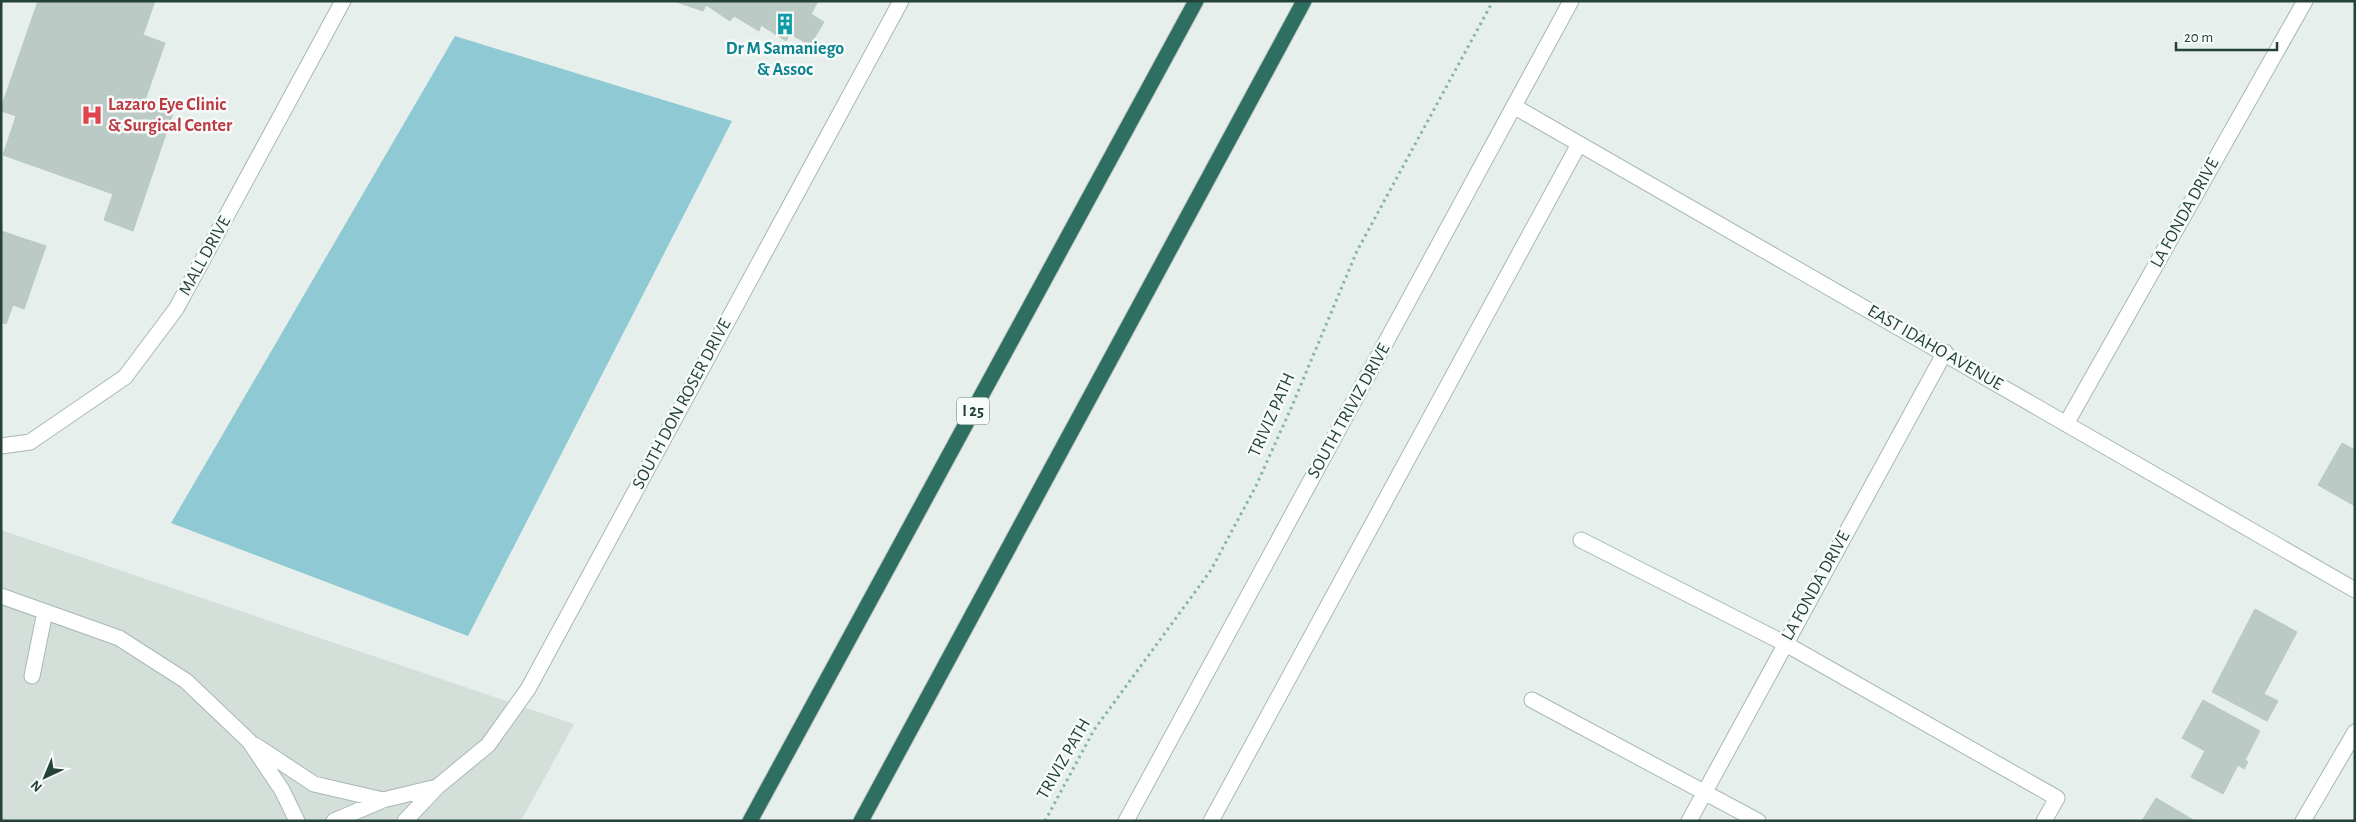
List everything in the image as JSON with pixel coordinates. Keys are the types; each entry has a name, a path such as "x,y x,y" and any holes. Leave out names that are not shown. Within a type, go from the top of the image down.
{"highway":[{"name":"I 25","path":"750,821 1196,1"},
{"path":"861,821 1304,1"}],"street":[{"name":"MALL DRIVE","path":"1,446 30,442 125,377 176,309 344,1"},
{"name":"SOUTH DON ROSER DRIVE","path":"405,821 437,786 488,745 528,689 901,1"},
{"name":"SOUTH TRIVIZ DRIVE","path":"1126,821 1571,1"},
{"name":"LA FONDA DRIVE","path":"2066,424 2298,4"},
{"name":"EAST IDAHO AVENUE","path":"1515,107 1945,352 2066,424 2355,590"},
{"path":"1212,821 1579,144"},
{"name":"LA FONDA DRIVE","path":"1689,821 1945,352"},
{"path":"1581,540 1784,644 2057,798 2044,821"},
{"path":"1,596 119,638 186,681 249,741 314,784 383,800"},
{"path":"32,676 45,612"},
{"path":"1532,700 1758,821"},
{"path":"2304,821 2355,732"},
{"path":"249,741 282,790 297,821"},
{"name":"SOUTH DON ROSER DRIVE","path":"334,821 383,800 437,786"}],"path":[{"name":"TRIVIZ PATH","path":"1045,821 1094,730 1211,570 1264,468 1357,251 1493,1"}],"shaded area":[{"path":"1,530 574,724 521,821 1,821"}],"water":[{"path":"455,36 732,121 468,636 171,523"}],"building":[{"name":"Lazaro Eye Clinic & Surgical Center","path":"38,1 155,1 143,35 165,43 144,103 173,113 133,231 104,220 113,194 3,155 16,116 1,111 1,108"},
{"name":"Dr M Samaniego & Assoc","path":"674,1 818,1 811,14 824,22 810,45 790,34 786,41 761,25 759,31 734,16 730,21 706,5 703,11"},
{"path":"1,231 46,246 24,309 13,305 6,324 1,322"},
{"path":"2342,443 2355,450 2355,506 2318,485"},
{"path":"2255,609 2297,632 2264,694 2278,701 2267,721 2212,692"},
{"path":"2203,700 2260,731 2245,760 2248,762 2244,769 2238,765 2223,794 2191,777 2205,751 2182,738"},
{"path":"2156,798 2195,821 2142,821"}],"place":[{"name":"Dr M Samaniego & Assoc","path":"785,24"},
{"name":"Lazaro Eye Clinic & Surgical Center","path":"92,115"}]}
